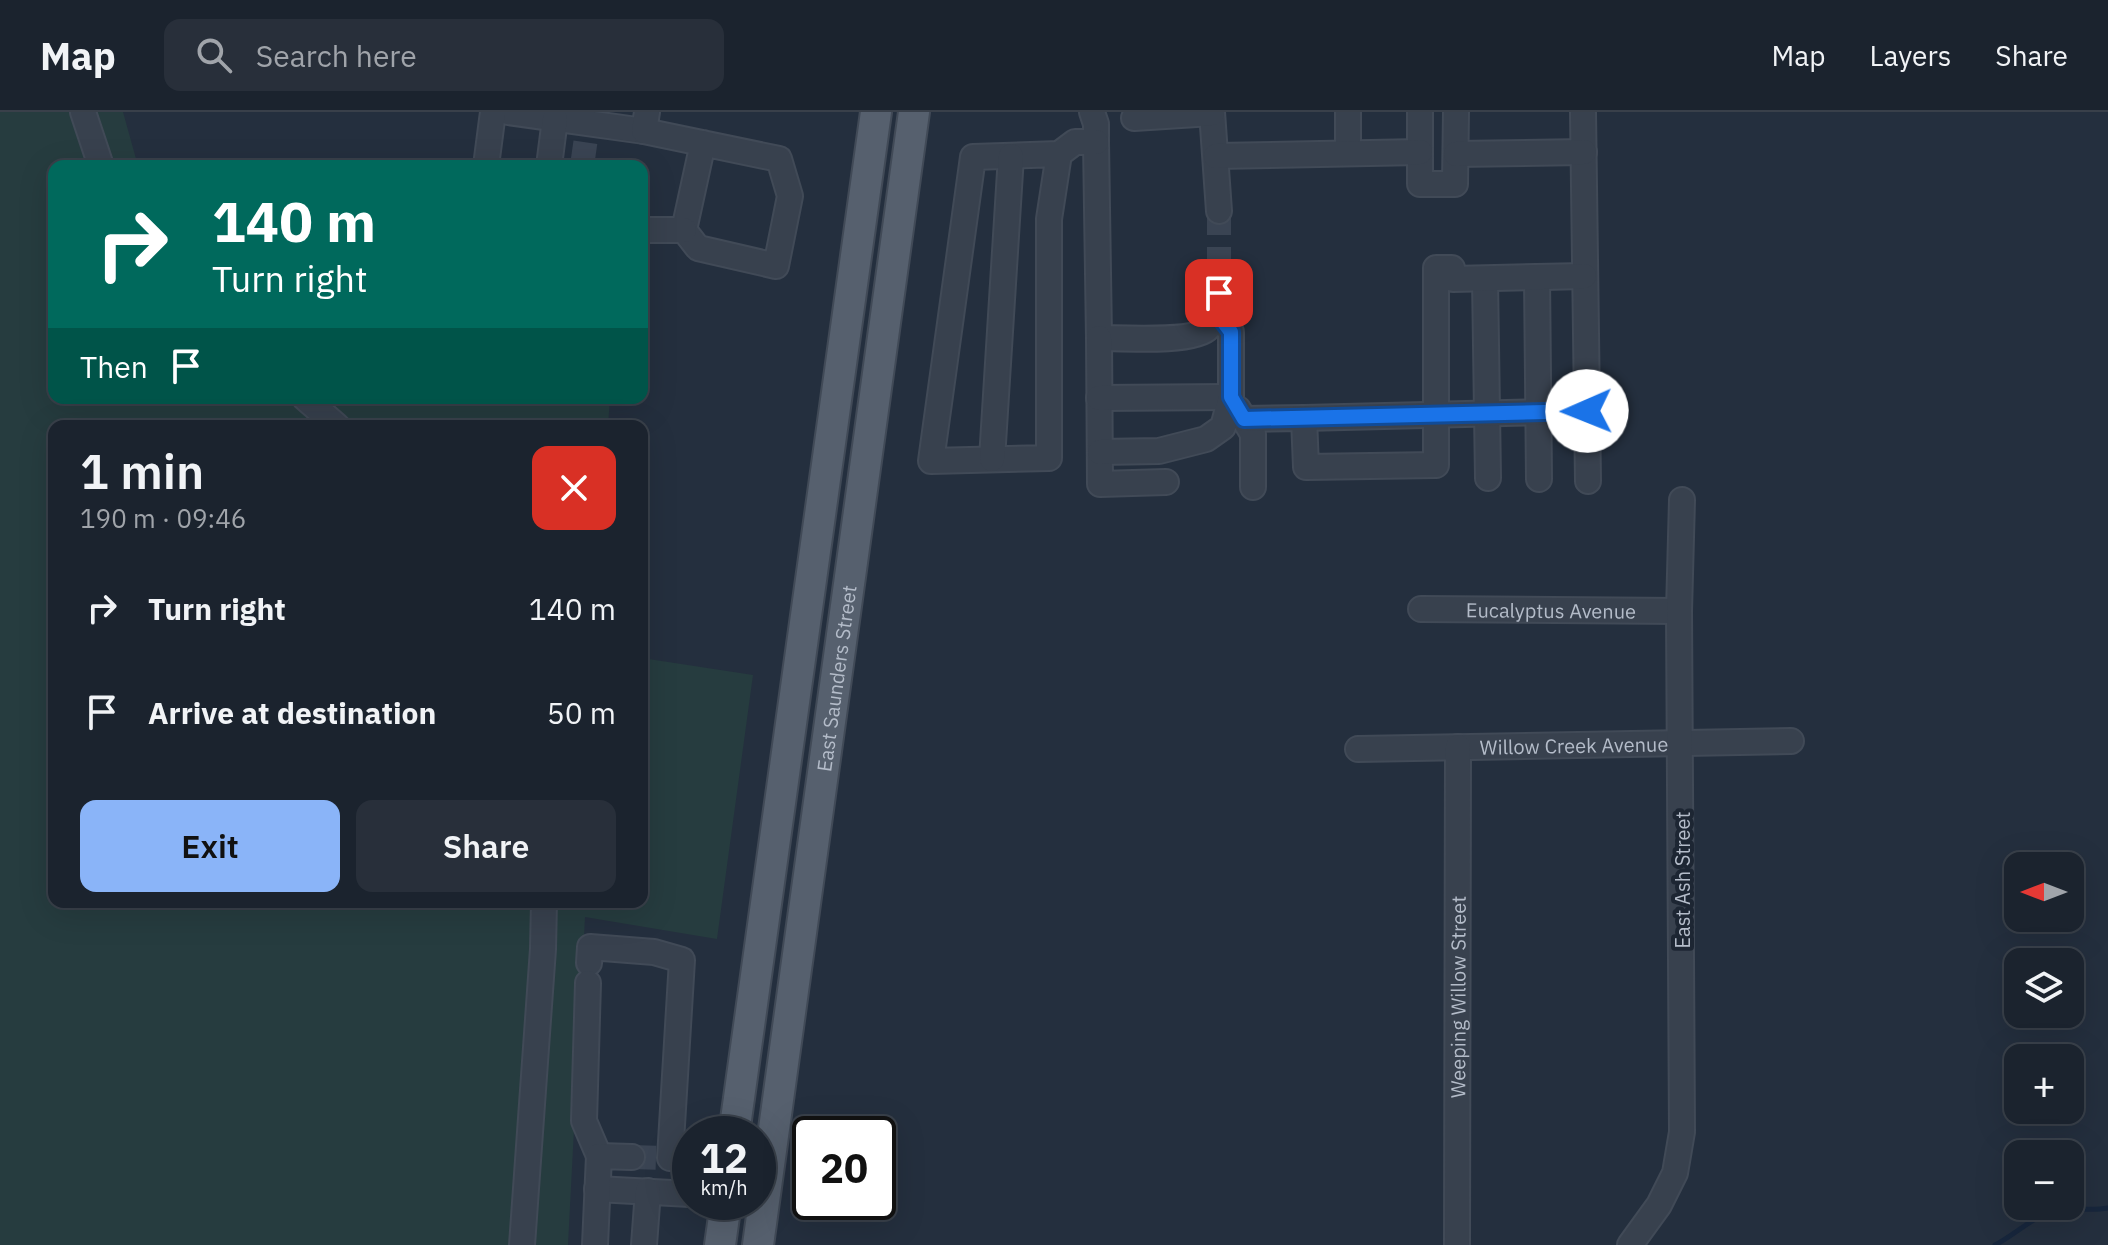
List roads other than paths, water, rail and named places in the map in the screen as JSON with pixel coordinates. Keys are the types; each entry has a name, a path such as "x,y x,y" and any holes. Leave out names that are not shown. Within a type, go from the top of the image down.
{"main road":[{"name":"East Saunders Street","path":"737,1116 876,112"},
{"name":"East Saunders Street","path":"758,1245 914,112"},
{"path":"749,1034 755,1089 754,1116"},
{"path":"720,1245 723,1220"},
{"path":"738,1245 741,1220"}],"street":[{"path":"83,112 99,160"},
{"path":"487,160 493,112"},
{"path":"508,112 555,119 587,130 646,122 703,143 779,159 790,196 776,266 698,248 684,230"},
{"path":"1092,112 1096,124 1100,484 1166,482"},
{"path":"1348,112 1348,152"},
{"path":"1420,112 1420,184 1455,184 1456,112"},
{"path":"1583,112 1588,481"},
{"path":"1134,118 1212,113 1219,211"},
{"path":"550,160 555,119"},
{"path":"1059,154 1049,219 1049,458 931,461 973,157 1059,154 1075,142 1096,142"},
{"path":"684,230 703,143"},
{"path":"1216,156 1420,152"},
{"path":"1456,154 1584,152"},
{"path":"992,459 1011,156"},
{"path":"648,230 684,230"},
{"path":"1304,418 1306,467 1436,465 1436,268 1452,268 1453,279 1584,276"},
{"path":"1099,338 1194,336 1208,328 1215,311 1219,273"},
{"path":"1537,277 1539,479"},
{"path":"1485,279 1488,478"},
{"path":"1100,452 1159,451 1206,439 1223,427 1231,397 1231,332 1215,311"},
{"path":"1099,398 1231,397"},
{"path":"1231,397 1253,434 1253,487"},
{"path":"312,404 330,420"},
{"path":"1244,419 1587,411"},
{"name":"East Ash Street","path":"1630,1245 1659,1205 1675,1173 1682,1132 1679,611 1682,500"},
{"name":"Eucalyptus Avenue","path":"1421,609 1679,611"},
{"name":"Willow Creek Avenue","path":"1358,749 1791,741"},
{"name":"Weeping Willow Street","path":"1457,1245 1458,747"},
{"path":"522,1245 544,908"},
{"path":"595,1245 599,1156 584,1121 590,947 654,952 682,960 676,1116"},
{"path":"599,1156 632,1157"},
{"path":"597,1189 672,1193"},
{"path":"644,1245 648,1191"}],"waterway":[{"path":"1995,1245 2054,1211 2108,1208"}],"tunnel":[{"path":"583,160 586,138"},
{"path":"1219,211 1219,273"},
{"path":"632,1157 662,1158"}]}
